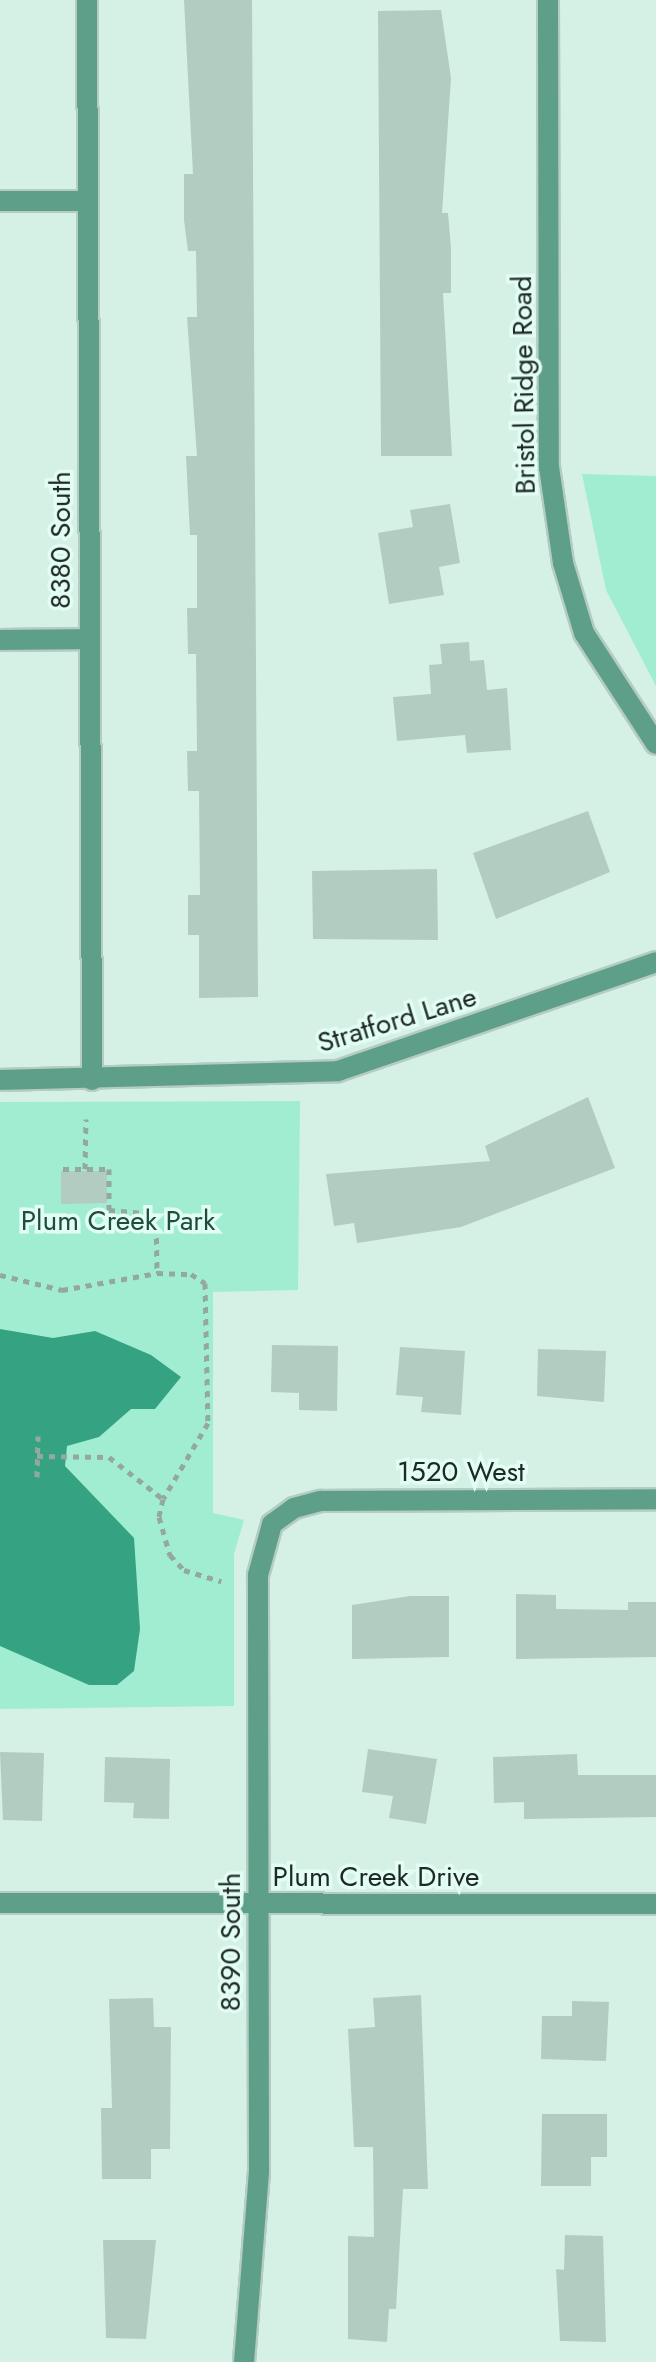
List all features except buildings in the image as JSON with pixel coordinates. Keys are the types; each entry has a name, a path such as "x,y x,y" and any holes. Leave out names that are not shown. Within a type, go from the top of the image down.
{"street":[{"name":"8380 South","path":"87,0 92,1080"},
{"name":"Bristol Ridge Road","path":"548,0 549,467 563,563 584,633 656,744"},
{"path":"0,201 88,201"},
{"path":"0,640 90,639"},
{"name":"Stratford Lane","path":"0,1080 92,1080 338,1071 656,962"},
{"name":"1520 West","path":"272,1524 294,1508 321,1501 656,1499"},
{"name":"8390 South","path":"244,2362 259,2171 258,1575 272,1524"},
{"name":"Plum Creek Drive","path":"0,1903 656,1904"}],"path":[{"path":"85,1169 86,1119"},
{"path":"63,1169 109,1169 109,1210 156,1214 157,1273"},
{"path":"0,1275 62,1290 157,1273 191,1274 205,1283 210,1308 208,1423 163,1499 162,1537 170,1555 184,1570 221,1581"},
{"path":"37,1477 38,1436"},
{"path":"37,1456 109,1457 163,1499"}],"green space":[{"path":"582,474 656,476 656,686 606,590"},
{"name":"Plum Creek Park","path":"300,1101 298,1290 213,1292 213,1513 244,1520 234,1554 234,1706 0,1709 0,1102"}],"shaded area":[{"path":"0,1329 53,1338 95,1331 151,1355 181,1377 155,1409 131,1409 99,1437 67,1446 65,1466 134,1538 140,1629 134,1671 117,1685 89,1685 0,1646"}]}
